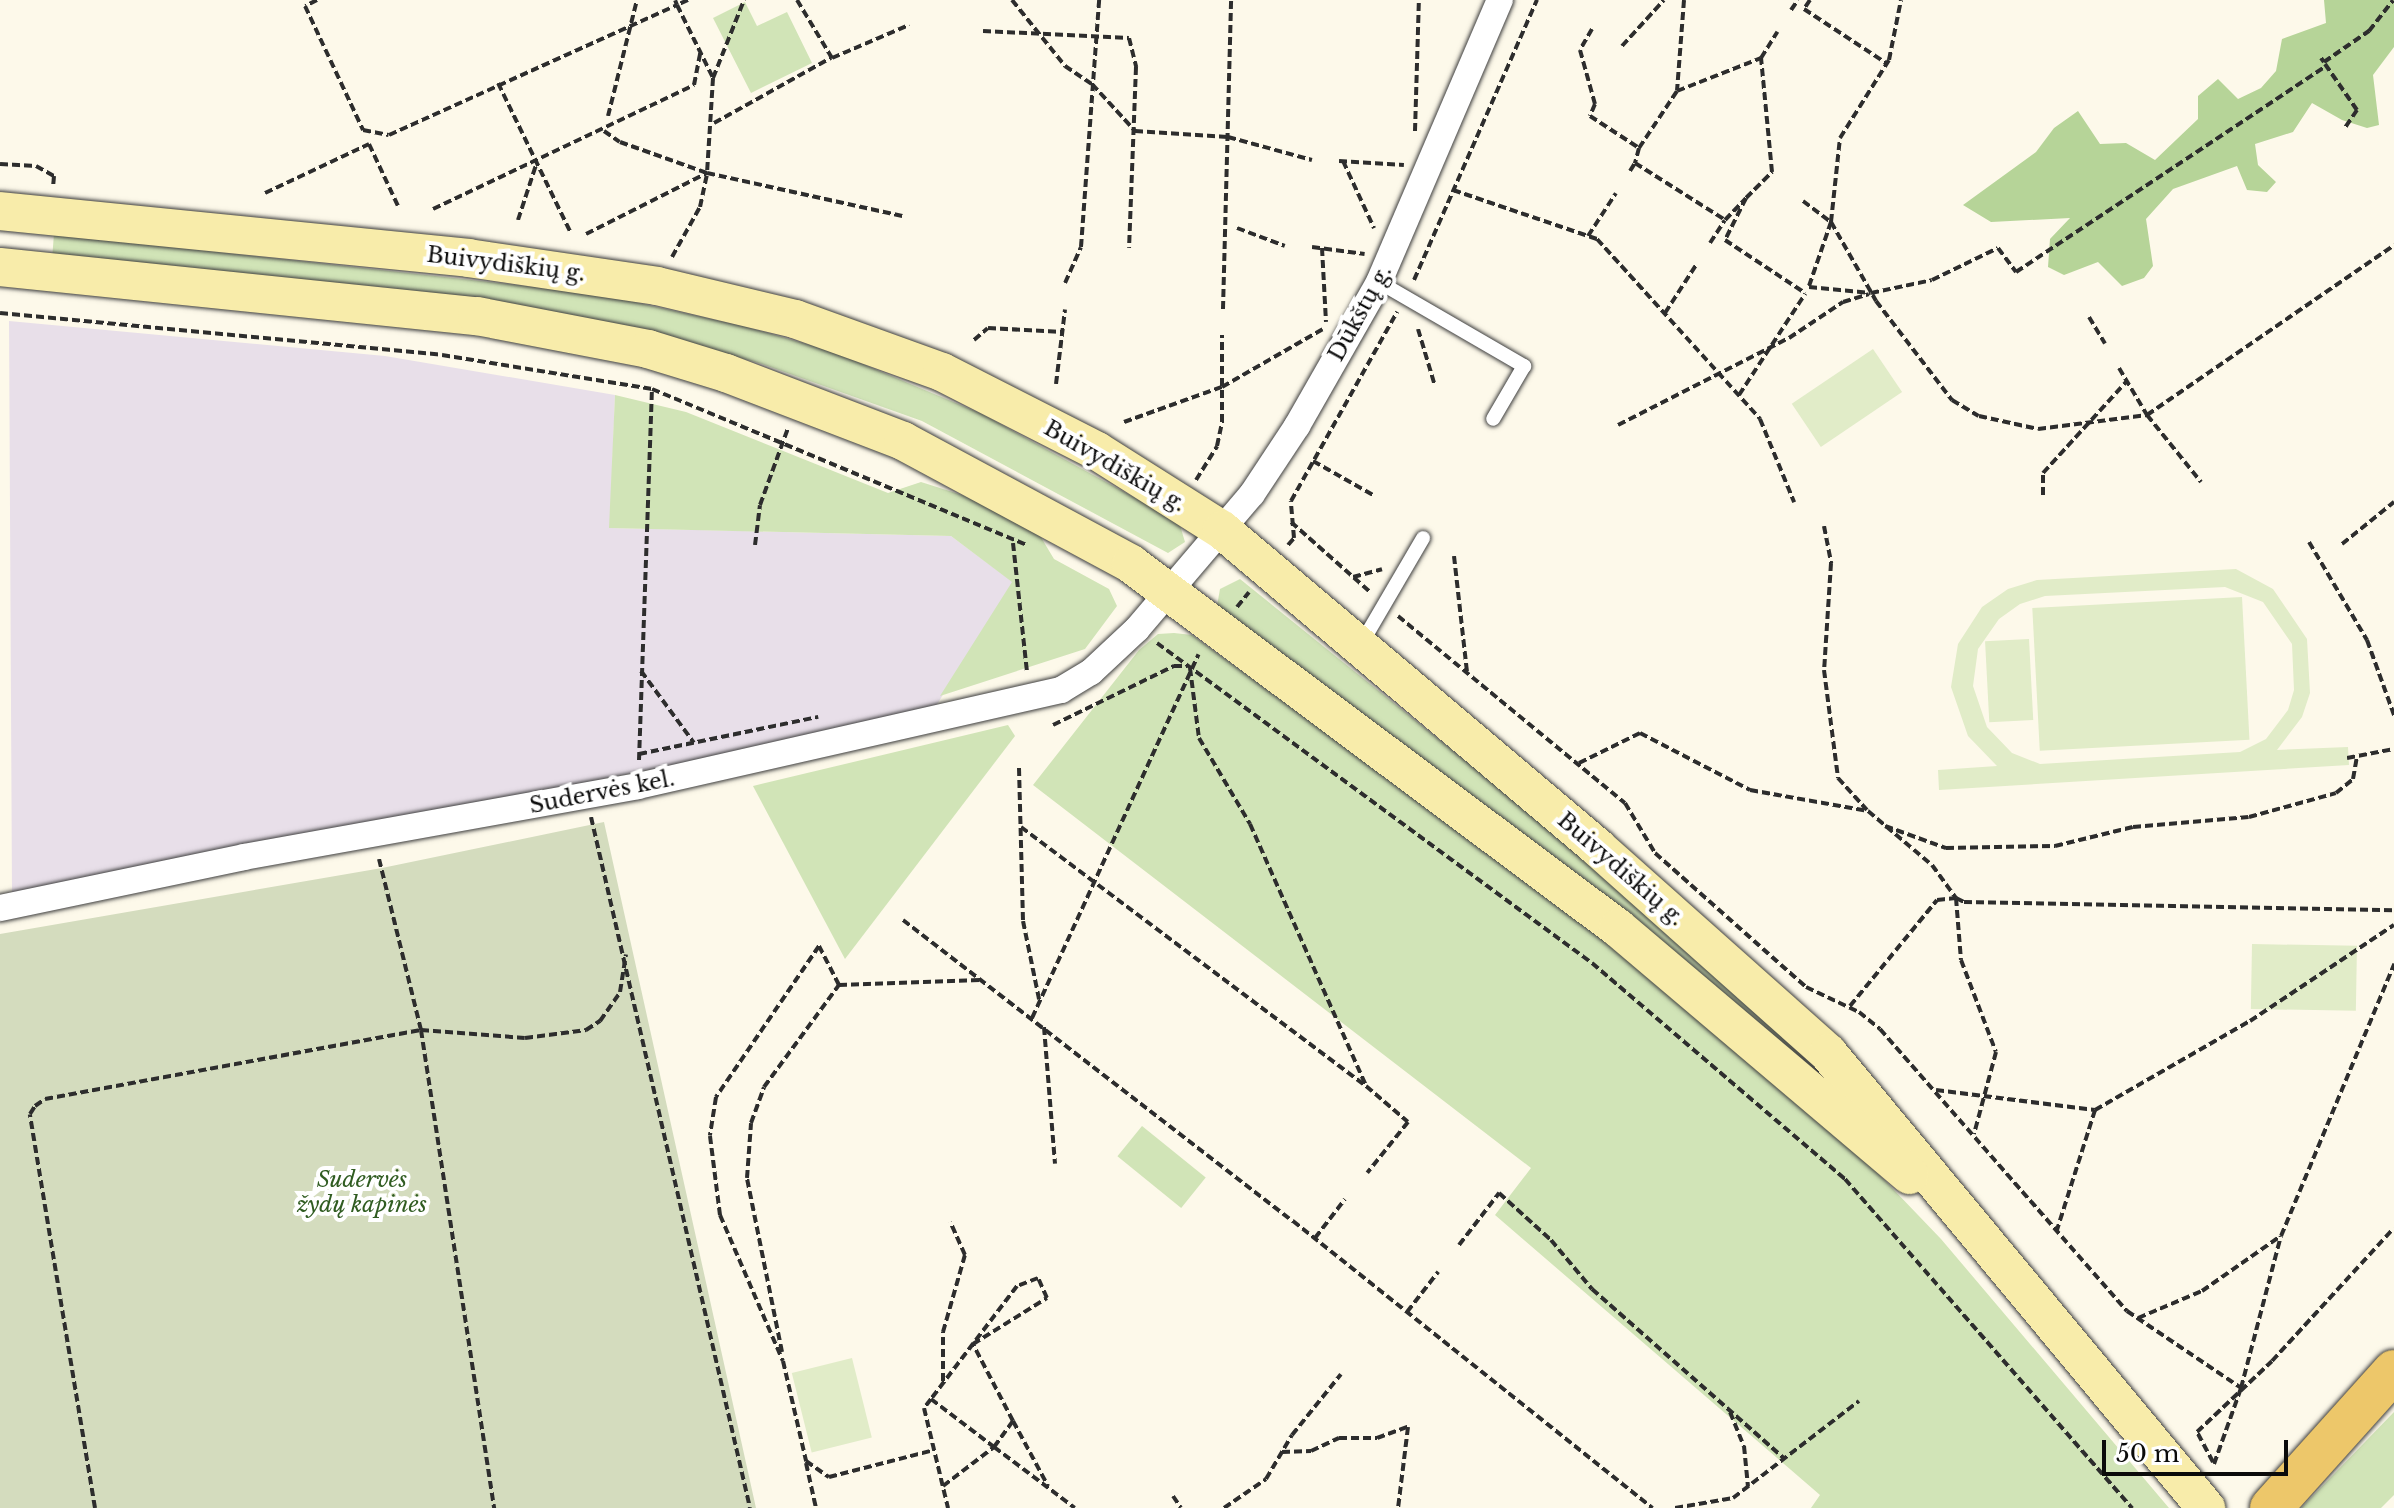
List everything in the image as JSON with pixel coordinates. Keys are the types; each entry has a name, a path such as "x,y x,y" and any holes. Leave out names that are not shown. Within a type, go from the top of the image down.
{"main road":[{"name":"Buivydiškių g.","path":"0,211 468,258 657,286 795,319 942,372 1097,451 1222,530 1598,848 1828,1053 1869,1095 1975,1232 2203,1487"},
{"name":"Buivydiškių g.","path":"0,267 477,316 648,349 726,373 903,441 1131,564 1166,595 1618,928 1975,1232"},
{"path":"2271,1508 2394,1371"}],"street":[{"name":"Dūkštų g.","path":"1166,595 1222,530 1297,426 1379,282 1500,0"},
{"name":"Sudervės kel.","path":"0,908 373,833 638,786 1030,699 1061,690 1091,672 1166,595"}],"lane":[{"path":"1379,282 1524,366 1493,419"},
{"path":"1360,646 1423,538"}],"path":[{"path":"317,0 305,6 363,130 389,135 676,2 688,0"},
{"path":"608,116 637,0"},
{"path":"657,286 700,207 714,123 713,78 744,0"},
{"path":"797,0 832,58"},
{"path":"1012,0 1065,66 1092,84 1135,131 1228,137 1312,160"},
{"path":"1065,283 1081,247 1099,0"},
{"path":"1223,309 1231,0"},
{"path":"1414,138 1419,0"},
{"path":"1032,1018 1190,666 1294,538 1291,501 1406,296 1537,0"},
{"path":"1622,46 1664,0"},
{"path":"1630,171 1639,148 1677,91 1684,0"},
{"path":"1791,10 1798,0"},
{"path":"1810,0 1804,9 1886,63"},
{"path":"1739,395 1775,344 1809,287 1831,222 1840,138 1886,63 1901,0"},
{"path":"1618,425 1775,344 1843,302 1932,280 1998,248 2016,272 2369,31 2393,0"},
{"path":"676,2 713,78"},
{"path":"714,123 832,58 909,25"},
{"path":"1592,29 1580,50 1595,104 1590,116 1639,148"},
{"path":"983,31 1129,38 1136,67 1129,248"},
{"path":"1677,91 1761,58 1777,32"},
{"path":"433,209 536,164 694,85 700,53"},
{"path":"1710,243 1725,220 1772,172 1761,58"},
{"path":"2324,62 2357,110 2345,128"},
{"path":"498,83 570,231"},
{"path":"604,131 620,142 707,173 902,216"},
{"path":"265,193 369,144 398,206"},
{"path":"1376,234 1341,161 1408,165"},
{"path":"1635,163 1725,220"},
{"path":"0,164 36,166 54,176"},
{"path":"518,220 536,164"},
{"path":"586,234 707,173"},
{"path":"1453,190 1597,239 1760,419 1794,502"},
{"path":"1588,236 1616,193"},
{"path":"833,202 835,195"},
{"path":"1746,198 1725,240 1805,293"},
{"path":"1803,201 1831,222 1871,293 1952,400 1979,416 2038,429 2147,415 2394,245"},
{"path":"1237,228 1285,246"},
{"path":"1312,247 1365,254"},
{"path":"1124,422 1222,387 1326,328 1322,248"},
{"path":"1665,313 1696,265"},
{"path":"1809,287 1871,293"},
{"path":"1056,384 1065,310"},
{"path":"0,313 442,355 652,389 1013,543 1030,699"},
{"path":"1396,315 1419,329 1435,386"},
{"path":"2089,317 2105,344"},
{"path":"974,340 988,328 1063,332"},
{"path":"1205,467 1222,422 1222,335"},
{"path":"638,786 652,389 648,349"},
{"path":"2119,368 2147,415 2201,482"},
{"path":"2043,495 2043,473 2093,422 2127,381"},
{"path":"755,545 760,505 783,443"},
{"path":"1313,461 1373,495"},
{"path":"2342,544 2394,502"},
{"path":"1291,522 1384,605 1625,803 1655,853 1806,987 1850,1007 1880,1029 2137,1318 2241,1388"},
{"path":"1824,526 1831,563 1824,670 1838,778 1881,824 1932,865 1956,898 1961,960 1996,1052 1974,1134"},
{"path":"2309,542 2367,640 2394,715"},
{"path":"1454,556 1467,672"},
{"path":"1053,725 1174,666 1190,666 1592,963 1845,1179 2132,1508"},
{"path":"1190,666 1199,738 1250,824 1366,1086"},
{"path":"641,671 694,743"},
{"path":"1579,763 1640,733 1750,790 1868,811"},
{"path":"2347,758 2394,749"},
{"path":"1881,824 1946,848 2055,846 2133,827 2249,817 2336,793 2353,779 2357,757"},
{"path":"1019,768 1023,921 1039,1001"},
{"path":"586,795 626,954 750,1508"},
{"path":"1021,827 1366,1086 1408,1122 1367,1173"},
{"path":"373,833 421,1030 494,1508"},
{"path":"1850,1007 1937,900 1956,898 2394,910"},
{"path":"903,920 1315,1238 1652,1508"},
{"path":"1934,1090 2095,1110 2250,1021 2394,925"},
{"path":"783,1361 720,1215 710,1136 716,1097 819,946 839,985"},
{"path":"95,1508 30,1114 35,1106 45,1099 421,1030 525,1038 586,1030 600,1021 620,992 626,954"},
{"path":"2203,1487 2241,1388 2281,1236 2394,964"},
{"path":"839,985 982,980"},
{"path":"816,1508 747,1178 751,1123 764,1087 839,985"},
{"path":"1044,1027 1055,1164"},
{"path":"2057,1230 2095,1110"},
{"path":"1459,1245 1499,1193 1551,1240 1592,1289 1785,1459"},
{"path":"1315,1238 1345,1199"},
{"path":"943,1384 943,1332 965,1255 950,1222"},
{"path":"2203,1487 2197,1432 2394,1228"},
{"path":"2137,1318 2202,1291 2281,1236"},
{"path":"1407,1312 1438,1272"},
{"path":"948,1508 924,1408 1017,1286 1038,1278 1047,1298 973,1344"},
{"path":"973,1344 1049,1489"},
{"path":"1226,1507 1266,1479 1282,1452 1341,1374"},
{"path":"931,1399 1075,1508"},
{"path":"1675,1508 1733,1498 1859,1401"},
{"path":"1729,1410 1744,1446 1748,1487"},
{"path":"943,1486 994,1447 1013,1421"},
{"path":"1282,1452 1311,1451 1339,1438 1377,1438 1408,1427 1398,1508"},
{"path":"806,1461 829,1477 934,1450"},
{"path":"1173,1496 1181,1508"}],"shaded area":[{"path":"9,321 385,356 615,395 610,528 951,536 1013,582 931,714 12,896"}],"green space":[{"path":"2324,0 2394,0 2394,47 2373,75 2379,125 2367,128 2342,120 2312,103 2293,132 2255,144 2258,165 2276,182 2267,192 2247,190 2237,166 2173,189 2146,219 2153,266 2144,278 2122,286 2098,262 2064,275 2048,267 2050,239 2070,218 1991,222 1963,205 2036,152 2054,128 2078,111 2100,144 2126,143 2155,160 2198,119 2198,96 2218,79 2238,99 2261,88 2276,71 2282,39 2326,23"},
{"path":"745,2 757,26 787,12 812,63 751,93 713,18"},
{"path":"54,234 598,294 747,327 834,352 982,414 1179,522 1185,542 1168,553 922,421 762,364 662,336 52,259"},
{"path":"1873,349 1902,392 1821,447 1792,404"},
{"path":"615,395 686,412 888,493 921,482 962,495 1036,529 1054,559 1109,589 1117,606 1085,649 940,696 1012,582 951,536 609,528"},
{"path":"2236,569 2273,589 2307,639 2310,693 2302,717 2277,750 2348,747 2349,765 1939,790 1938,770 1997,766 1968,736 1951,687 1958,644 1982,607 2008,589 2037,580","holes":["2225,587 2263,602 2292,644 2294,690 2288,710 2266,739 2240,752 2040,764 2012,753 1987,727 1973,686 1978,649 1999,619 2020,604 2045,596"]},
{"path":"1240,579 1638,900 1895,1142 1217,606 1220,589"},
{"path":"2242,597 2249,740 2040,751 2032,608"},
{"path":"1158,634 1192,635 1576,915 1847,1141 1941,1239 2169,1508 1811,1508 1820,1495 1495,1215 1531,1168 1033,785 1139,650"},
{"path":"2029,639 2033,720 1989,722 1985,641"},
{"path":"1008,725 1015,736 845,959 753,786"},
{"name":"Sudervės žydų kapinės","path":"604,822 756,1508 0,1508 0,934 382,868"},
{"path":"2252,944 2357,946 2356,1011 2251,1009"},
{"path":"1142,1126 1206,1178 1181,1208 1117,1156"},
{"path":"852,1358 872,1438 812,1453 792,1373"},
{"path":"2394,1412 2394,1495 2381,1508 2301,1508"}]}
